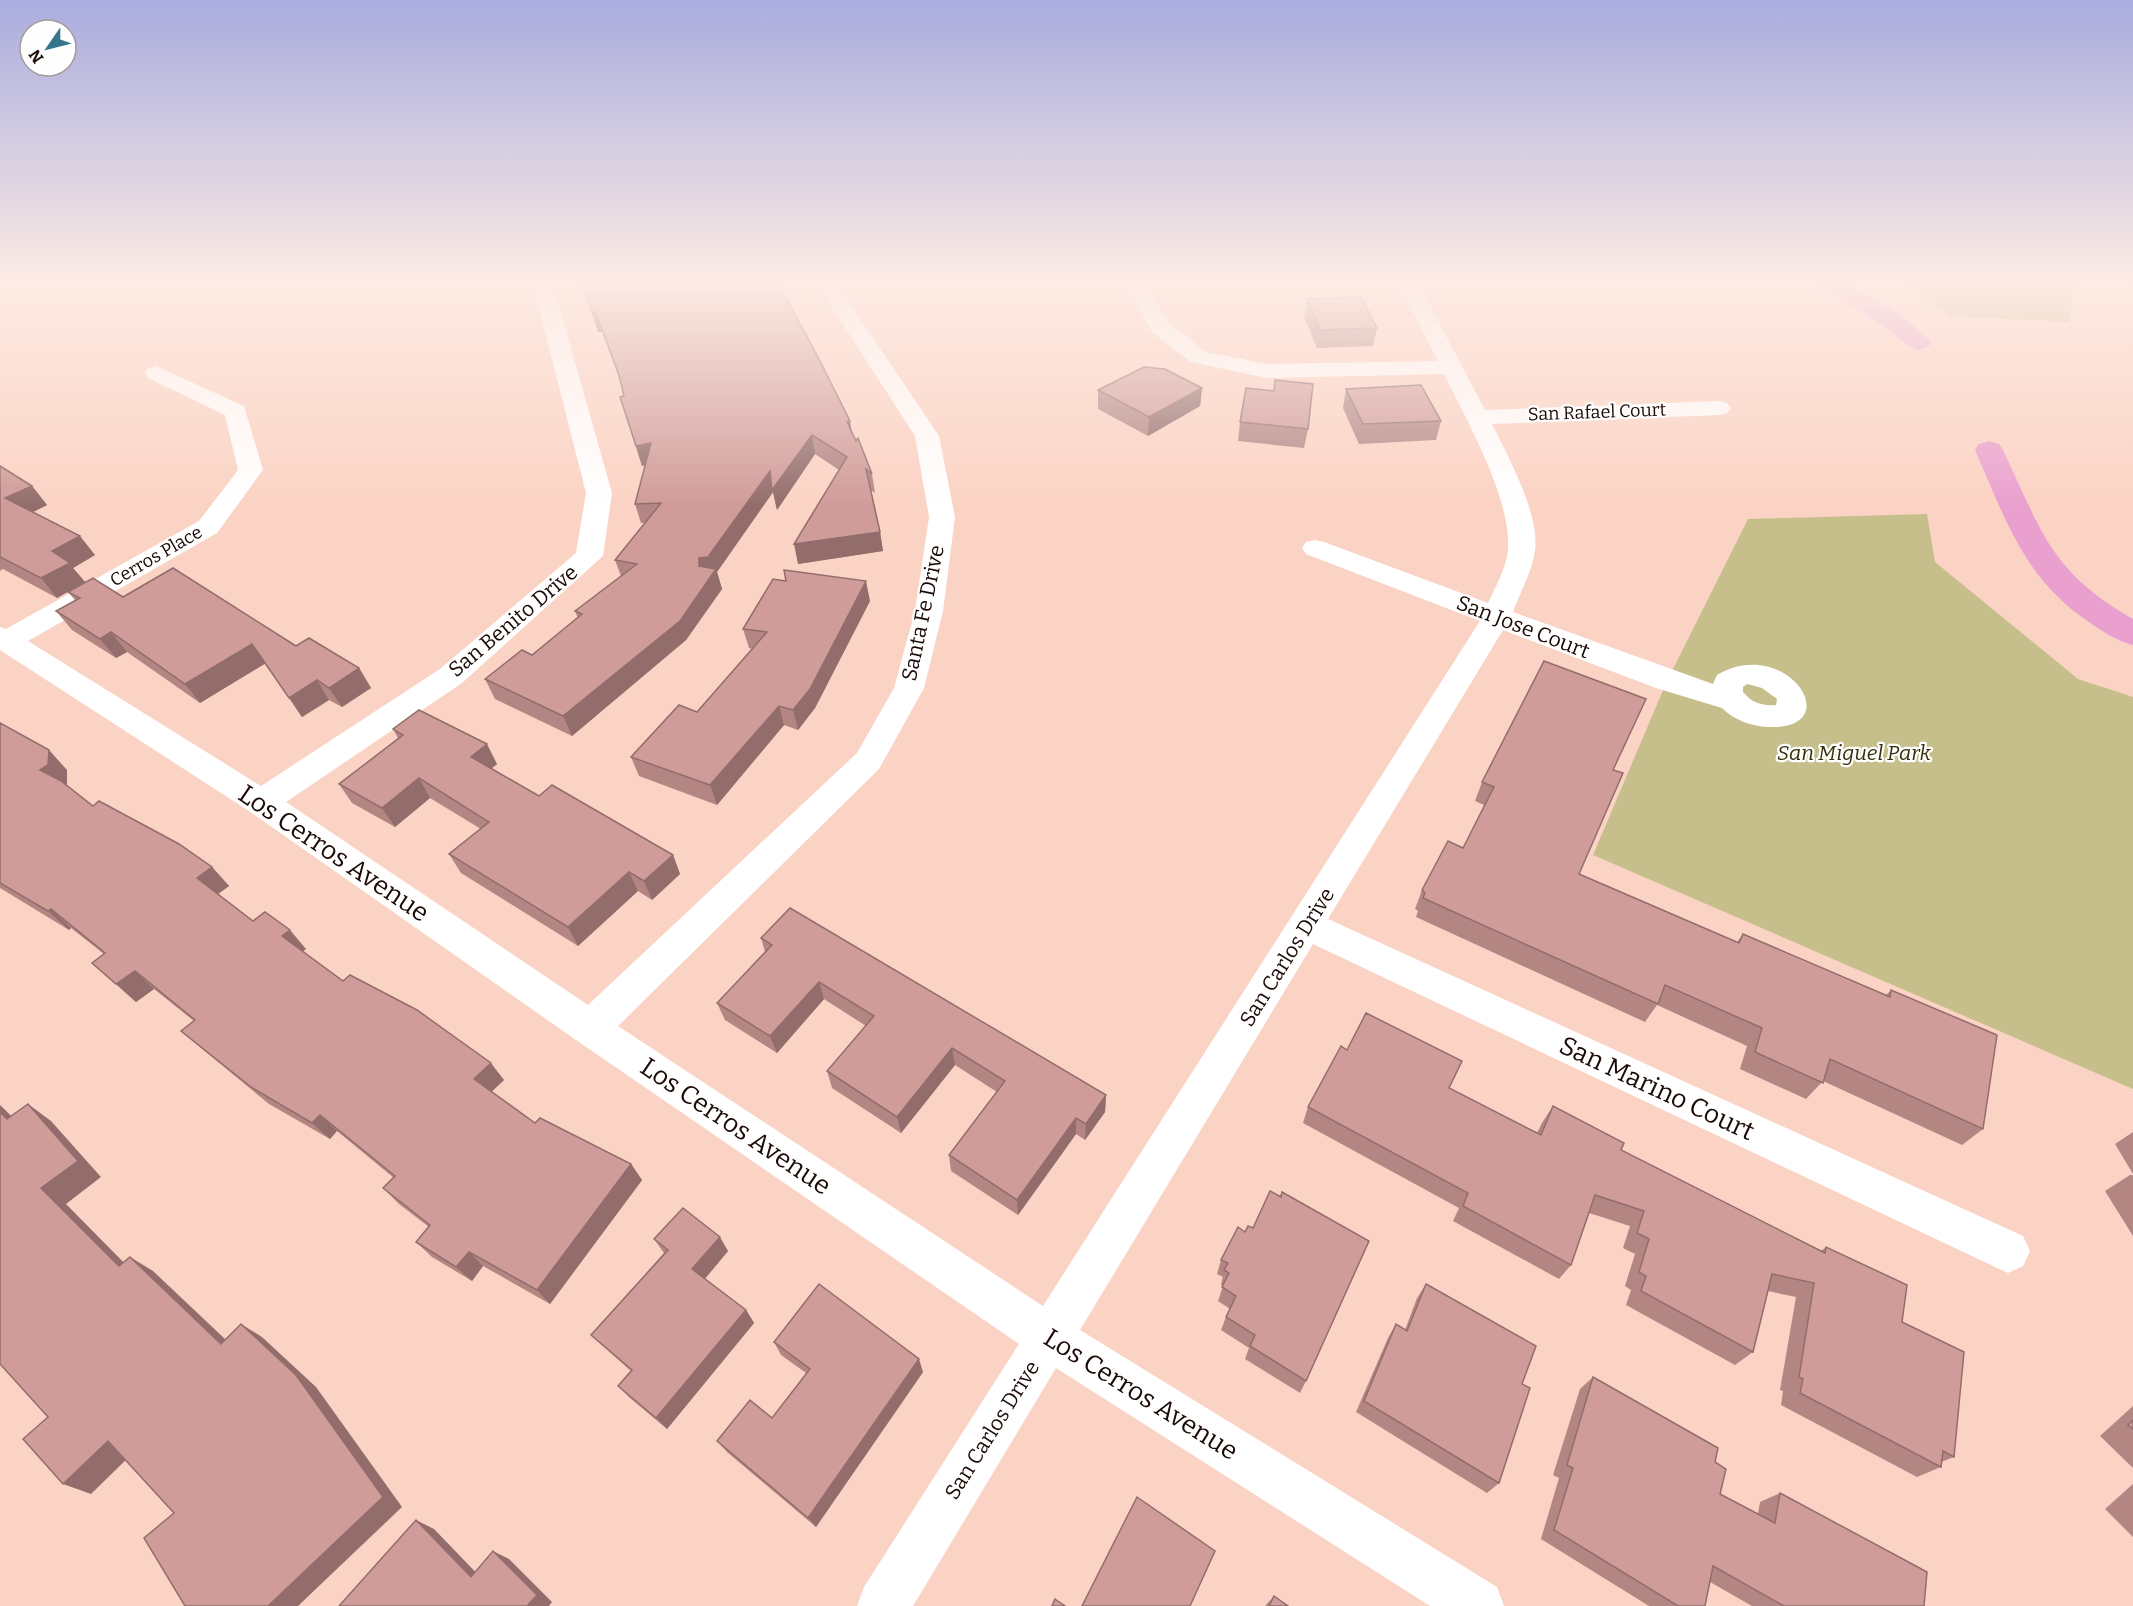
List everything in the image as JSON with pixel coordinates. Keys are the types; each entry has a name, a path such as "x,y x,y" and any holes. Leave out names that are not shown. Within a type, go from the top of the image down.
{"street":[{"name":"San Benito Drive","path":"261,802 451,676 590,556 599,493 562,356"},
{"name":"Santa Fe Drive","path":"590,1029 868,761 909,688 928,611 942,517 927,436 874,356"},
{"path":"1198,356 1267,371 1451,367"},
{"name":"San Carlos Drive","path":"883,1606 1497,616 1522,547 1520,521 1512,495 1445,356"},
{"name":"Cerros Place","path":"4,639 208,527 251,470 236,411 156,373"},
{"name":"San Rafael Court","path":"1476,417 1719,408"},
{"name":"San Jose Court","path":"1315,548 1667,681 1733,701"},
{"name":"Los Cerros Avenue","path":"4,639 261,802 590,1029 1049,1337 1478,1606"},
{"name":"San Marino Court","path":"1307,925 2008,1251"}],"green space":[{"name":"San Miguel Park","path":"1927,514 1935,562 2078,679 2133,697 2133,1089 1593,855 1667,681 1748,519"}],"building":[{"path":"612,356 817,356 850,421 847,422 856,441 858,438 872,474 866,469 880,532 794,544 847,457 812,435 772,490 770,471 708,557 699,558 699,566 716,569 680,621 563,716 485,679 522,650 532,655 582,614 575,611 637,564 615,560 661,503 635,504 651,443 636,446 620,397 624,396"},
{"path":"1144,367 1165,369 1202,388 1149,417 1098,390"},
{"path":"1275,380 1313,384 1308,429 1240,422 1246,388 1274,391"},
{"path":"1421,385 1441,421 1363,424 1346,389"},
{"path":"0,466 32,486 5,498 80,536 52,551 70,563 41,578 0,557"},
{"path":"173,568 296,646 309,638 359,668 329,688 317,680 289,698 252,644 185,684 111,632 100,639 56,611 80,598 68,592 93,578 123,597"},
{"path":"784,570 866,581 810,689 793,710 779,706 710,785 631,757 679,705 697,712 767,632 743,629 773,579 786,581"},
{"path":"1544,661 1646,699 1613,770 1623,773 1579,874 1739,943 1743,934 1890,997 1891,990 1997,1035 1983,1129 1830,1059 1823,1083 1755,1052 1762,1028 1665,985 1658,1004 1423,898 1425,893 1422,890 1448,841 1463,848 1494,787 1482,782"},
{"path":"419,710 487,744 471,757 539,796 552,785 673,855 644,881 629,872 568,927 449,854 489,822 419,778 382,808 339,784 403,735 393,729"},
{"path":"0,723 49,750 48,765 40,770 61,781 93,806 99,801 179,844 212,867 197,878 253,921 265,912 290,930 282,936 343,981 350,975 417,1010 491,1063 474,1079 535,1123 540,1118 631,1164 537,1290 469,1252 456,1267 416,1242 430,1225 383,1188 395,1176 320,1115 312,1123 251,1087 181,1031 195,1020 135,971 116,984 92,963 105,953 51,909 48,911 0,883"},
{"path":"790,908 1106,1095 1086,1124 1076,1118 1017,1200 949,1155 1005,1081 952,1048 897,1117 827,1071 874,1016 819,982 770,1036 717,1003 772,945 761,938"},
{"path":"1366,1013 1462,1061 1449,1088 1541,1135 1553,1106 1624,1143 1621,1150 1825,1253 1826,1247 1907,1285 1902,1322 1964,1352 1954,1457 1943,1451 1941,1467 1800,1393 1803,1379 1799,1377 1814,1283 1772,1274 1753,1352 1641,1291 1646,1276 1639,1272 1649,1239 1637,1233 1644,1211 1595,1195 1571,1265 1463,1206 1468,1193 1308,1107 1341,1046 1347,1050"},
{"path":"28,1104 78,1161 41,1188 119,1266 130,1257 221,1344 241,1324 296,1375 383,1497 268,1606 185,1606 144,1538 174,1513 108,1441 63,1484 23,1439 48,1417 0,1364 0,1112 7,1119"},
{"path":"1270,1191 1281,1197 1282,1192 1369,1241 1306,1381 1250,1346 1255,1335 1226,1317 1236,1296 1222,1287 1229,1273 1224,1270 1228,1263 1221,1260 1238,1227 1245,1232 1248,1226 1253,1228"},
{"path":"683,1208 720,1237 692,1269 746,1310 656,1418 618,1386 632,1370 591,1335 668,1250 654,1239"},
{"path":"819,1284 919,1359 808,1518 717,1441 750,1400 772,1418 810,1369 774,1342"},
{"path":"1426,1284 1536,1346 1522,1384 1530,1388 1499,1483 1364,1401 1396,1324 1407,1331"},
{"path":"1593,1377 1718,1448 1715,1462 1726,1469 1720,1494 1775,1523 1780,1493 1927,1572 1924,1606 1784,1606 1713,1566 1705,1606 1678,1606 1554,1530 1573,1468 1567,1465"},
{"path":"1137,1497 1215,1551 1190,1606 1082,1606"},
{"path":"416,1520 471,1577 493,1551 537,1595 527,1606 339,1606"},
{"path":"1274,1596 1288,1606 1269,1606"},
{"path":"1055,1599 1065,1606 1052,1606"}],"waterway":[{"path":"1989,450 2026,533 2055,577 2082,601 2133,634"}]}
